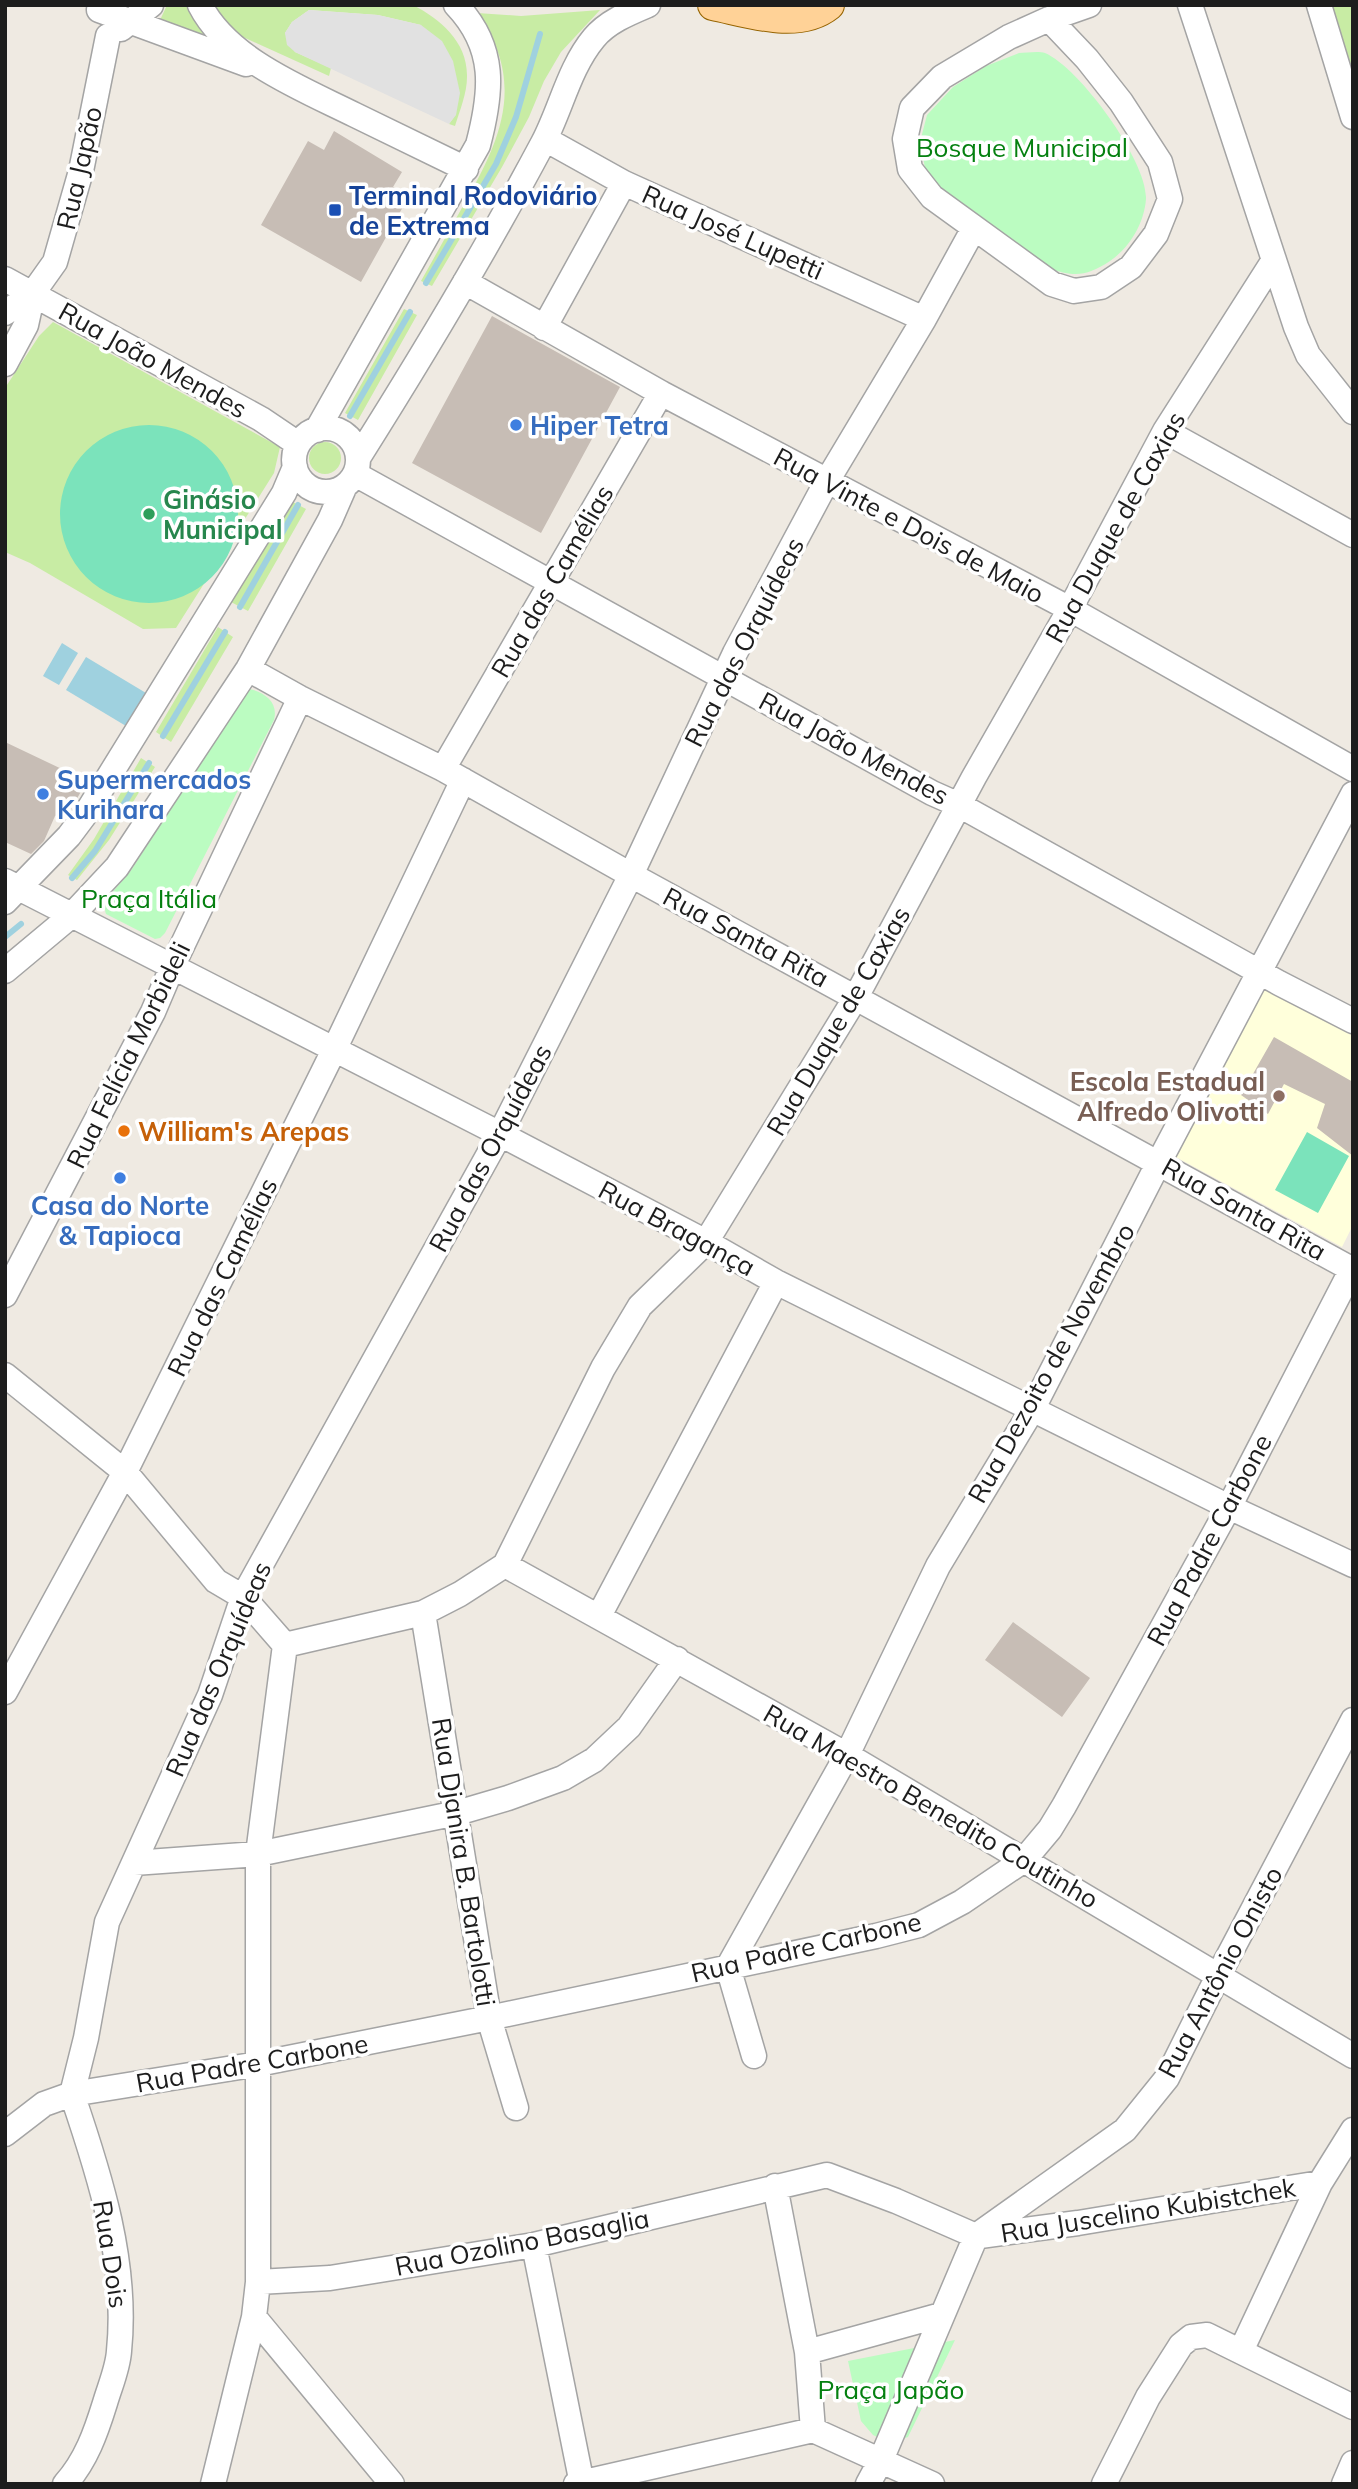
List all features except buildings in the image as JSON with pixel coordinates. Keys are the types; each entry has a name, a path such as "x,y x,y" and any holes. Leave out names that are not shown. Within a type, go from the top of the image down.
{"main road":[{"path":"713,5 814,14 829,5"}],"street":[{"path":"99,8 108,36 131,23 151,5"},
{"path":"200,5 205,16 224,38 267,70"},
{"path":"10,890 69,836 87,812 284,493 303,447 466,169 478,145 487,111 489,79 480,37 467,16 456,5"},
{"path":"5,971 72,915 117,867 248,669 330,520 352,473 465,282 545,139 569,82 595,36 616,20 648,5"},
{"path":"1049,19 1087,59 1121,102 1160,162 1170,199 1156,234 1131,267 1101,287 1074,291 1052,284 932,197 911,169 905,139 912,108 942,77 979,52 1049,19 1089,5"},
{"path":"1190,5 1296,327 1308,355 1353,412"},
{"path":"1319,5 1353,117"},
{"path":"99,8 131,23 267,70 466,169"},
{"name":"Rua Japão","path":"33,293 55,262 73,205 108,36"},
{"name":"Rua José Lupetti","path":"545,139 624,183 923,319"},
{"path":"544,328 624,183"},
{"name":"Rua das Orquídeas","path":"72,2094 86,2038 107,1922 210,1695 243,1597 500,1134 631,875 723,678 827,481 974,228"},
{"name":"Rua Duque de Caxias","path":"505,1565 603,1368 640,1306 706,1242 856,997 1165,431 1275,260"},
{"name":"Rua João Mendes","path":"5,279 261,419 303,447"},
{"name":"Rua Vinte e Dois de Maio","path":"465,282 661,393 1070,609 1353,769"},
{"path":"5,313 33,293"},
{"path":"5,364 26,325 33,293"},
{"name":"Rua das Camélias","path":"5,1692 125,1472 334,1050 453,775 551,582 661,393"},
{"path":"336,430 344,434 351,441 352,473 334,492 314,490 305,484 303,447 336,430"},
{"path":"1165,431 1353,535"},
{"name":"Rua João Mendes","path":"352,473 932,793 959,805 1353,1021"},
{"name":"Rua Santa Rita","path":"248,669 453,775 1352,1269"},
{"name":"Rua Felícia Morbideli","path":"5,1295 153,1012 300,698"},
{"name":"Rua Dezoito de Novembro","path":"728,1967 847,1755 938,1566 1032,1410 1353,794"},
{"name":"Rua Bragança","path":"10,890 72,915 173,965 706,1242 776,1282 1229,1507 1353,1564"},
{"name":"Rua Padre Carbone","path":"72,2094 258,2064 728,1967 919,1925 962,1902 1024,1860 1050,1829 1229,1507 1352,1269"},
{"path":"599,1616 776,1282"},
{"path":"5,1375 125,1472 216,1581 243,1597 285,1645 258,1854 258,2282 254,2316 213,2484"},
{"path":"285,1645 423,1613 460,1594 505,1565"},
{"name":"Rua Maestro Benedito Coutinho","path":"505,1565 847,1755 1353,2056"},
{"name":"Rua Djanira B. Bartolotti","path":"423,1613 489,2018 516,2108"},
{"path":"134,1863 258,1854 457,1813 563,1778 594,1760 629,1727 677,1659"},
{"name":"Rua Antônio Onisto","path":"976,2236 1125,2130 1167,2078 1353,1720"},
{"path":"728,1967 754,2056"},
{"path":"5,2134 44,2104 72,2094"},
{"name":"Rua Dois","path":"65,2484 73,2475 95,2435 119,2354 121,2308 113,2238 94,2161 72,2094"},
{"path":"1241,2351 1320,2183 1353,2130"},
{"name":"Rua Ozolino Basaglia","path":"258,2282 330,2278 534,2245 827,2175 976,2236"},
{"name":"Rua Juscelino Kubistchek","path":"976,2236 1079,2223 1320,2183"},
{"path":"775,2186 807,2352 813,2430"},
{"path":"868,2484 881,2460 976,2236"},
{"path":"534,2245 580,2483 813,2430 932,2484"},
{"path":"807,2352 941,2315"},
{"path":"254,2316 392,2484"},
{"path":"1104,2484 1148,2397 1181,2345 1191,2337 1207,2335 1353,2407"},
{"path":"1344,2484 1353,2463"}],"shaded area":[{"path":"309,10 378,15 421,25 442,41 453,61 460,93 456,115 449,124 295,52 287,45 285,33 292,22"},
{"name":"Escola Estadual Alfredo Olivotti","path":"1263,986 1353,1036 1353,1225 1342,1247 1174,1156"}],"green space":[{"path":"167,5 186,5 200,29 220,49 162,24 161,18"},
{"path":"210,5 413,5 442,25 463,53 467,83 455,126 449,124 456,114 421,25 378,15 309,10 292,22 285,33 295,52 331,68 329,76 226,27"},
{"path":"1323,5 1353,5 1353,101"},
{"path":"600,10 561,52 502,167 432,286 421,281 477,182 497,134 503,111 505,87 501,63 492,38 477,13 521,16"},
{"name":"Bosque Municipal","path":"1019,53 1045,53 1076,77 1124,140 1144,183 1145,208 1130,242 1110,261 1088,272 1074,274 1050,269 944,193 925,168 920,142 927,115 953,87 986,66"},
{"path":"404,309 417,315 358,420 345,413"},
{"path":"53,322 280,447 274,473 176,628 143,629 30,563 5,552 5,388 39,336"},
{"name":"Ginásio Municipal","path":"149,425 183,432 212,451 231,480 238,514 231,548 212,577 183,596 149,603 115,596 86,577 67,548 60,514 67,480 86,451 115,432"},
{"path":"325,442 336,447 341,458 336,469 325,474 314,469 309,458 314,447"},
{"path":"291,501 306,509 248,611 231,602"},
{"path":"218,627 233,637 171,742 156,732"},
{"name":"Praça Itália","path":"245,688 263,694 272,702 274,720 165,933 155,939 106,914 106,903 146,848 235,695"},
{"path":"141,758 155,767 109,840 77,880 68,875 94,839"},
{"path":"1307,1132 1349,1156 1318,1213 1275,1190"},
{"name":"Praça Japão","path":"955,2340 908,2437 890,2443 873,2435 861,2421 848,2361"}],"water":[{"path":"62,643 78,653 59,685 43,676"},
{"path":"86,657 151,696 131,729 66,690"}],"waterway":[{"path":"426,283 496,164 516,117 540,34"},
{"path":"350,416 410,312"},
{"path":"240,607 298,505"},
{"path":"163,736 225,632"},
{"path":"72,878 95,851 149,763"},
{"path":"5,937 21,924"}],"place":[{"name":"Terminal Rodoviário de Extrema","path":"335,210"},
{"name":"Hiper Tetra","path":"516,425"},
{"name":"Ginásio Municipal","path":"149,514"},
{"name":"Supermercados Kurihara","path":"43,794"},
{"name":"Escola Estadual Alfredo Olivotti","path":"1279,1096"},
{"name":"William's Arepas","path":"124,1131"},
{"name":"Casa do Norte & Tapioca","path":"120,1178"}]}
